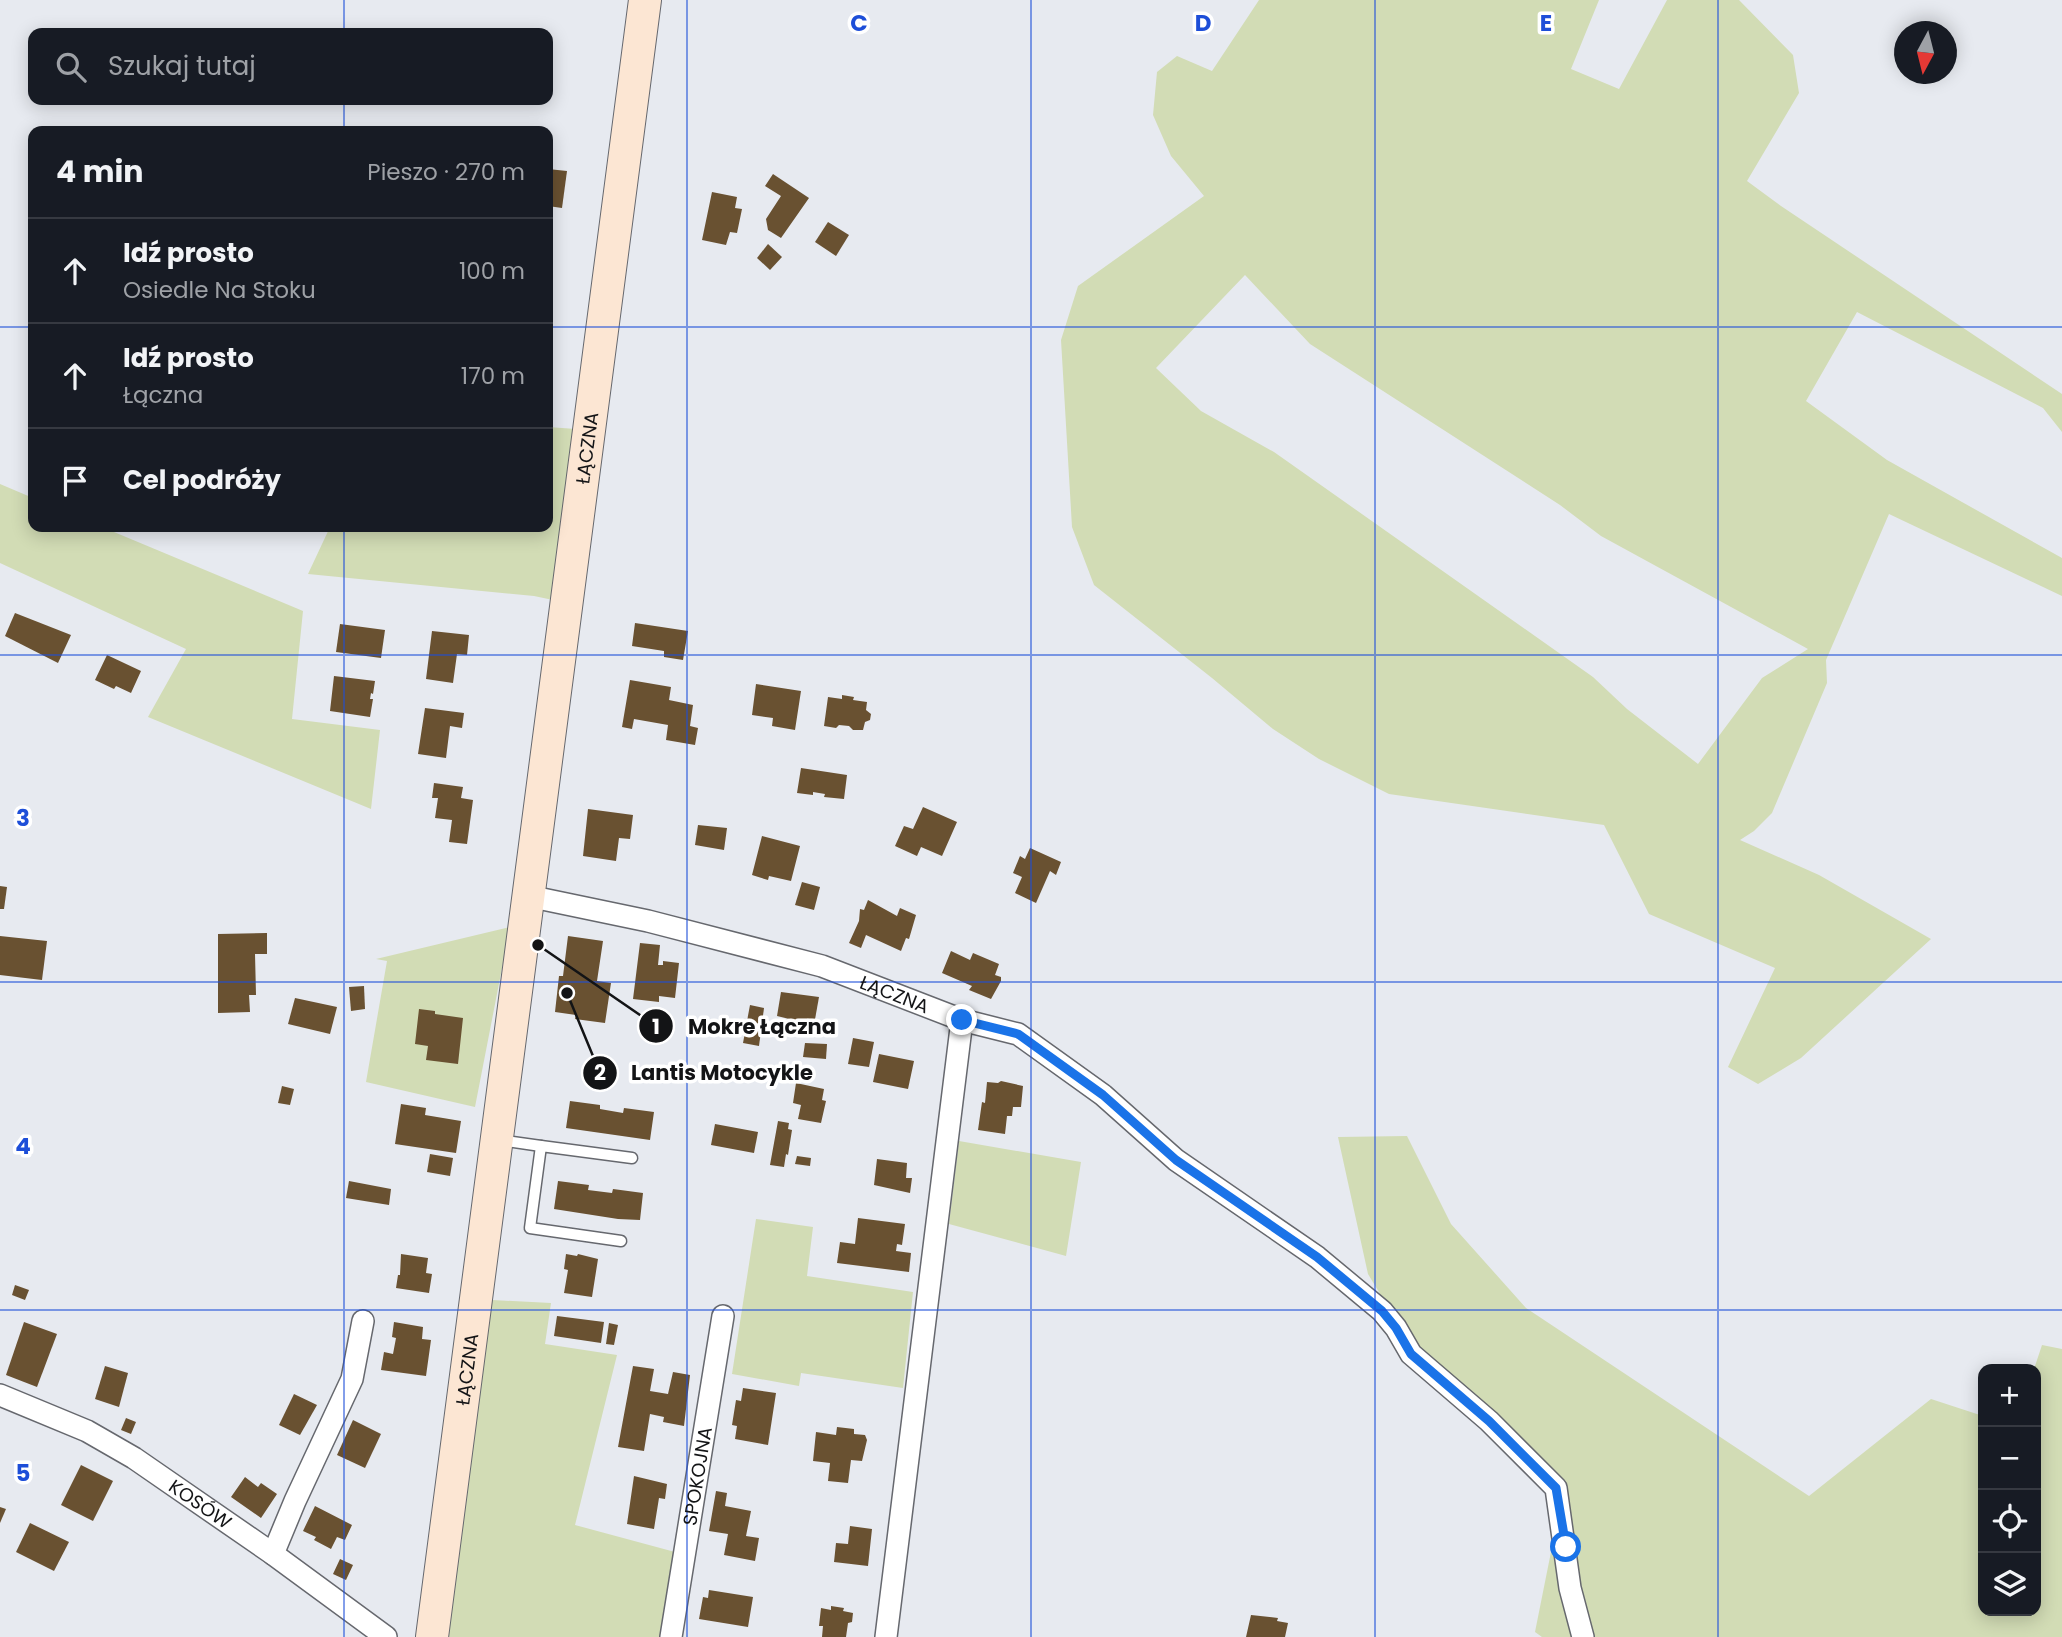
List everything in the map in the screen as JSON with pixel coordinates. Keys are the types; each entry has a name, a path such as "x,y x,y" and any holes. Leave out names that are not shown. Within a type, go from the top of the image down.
{"street":[{"name":"ŁĄCZNA","path":"432,1637 645,0"},
{"name":"ŁĄCZNA","path":"528,896 648,921 822,965 962,1020 1018,1034 1103,1095 1176,1160 1317,1257 1382,1311 1396,1328 1411,1354 1489,1421 1556,1488 1570,1588 1583,1637"},
{"path":"886,1637 962,1020"},
{"name":"SPOKOJNA","path":"670,1637 723,1316"},
{"path":"273,1554 352,1379 363,1321"},
{"name":"KOSÓW","path":"0,1395 87,1431 134,1458 273,1554 386,1637"}],"lane":[{"path":"497,1140 632,1158"},
{"path":"541,1146 530,1228 621,1241"}],"green space":[{"path":"1259,0 1599,0 1571,69 1619,89 1667,0 1739,0 1793,55 1799,93 1747,181 2062,394 2062,432 2043,408 1857,312 1806,401 1887,460 2062,558 2062,596 1889,514 1826,660 1827,683 1772,813 1754,831 1740,840 1819,875 1931,939 1801,1058 1758,1084 1728,1067 1775,968 1649,914 1604,825 1389,794 1319,759 1273,729 1094,585 1072,527 1061,340 1078,286 1204,196 1171,156 1153,115 1157,72 1177,56 1212,71","holes":["1245,275 1310,344 1560,505 1601,536 1808,649 1762,678 1698,764 1627,709 1593,677 1274,452 1201,411 1156,368"]},
{"path":"553,427 576,429 553,600 308,574 328,532 553,532"},
{"path":"0,484 28,496 28,532 114,532 303,611 292,719 380,730 371,809 148,717 186,649 0,563"},
{"path":"510,927 475,1107 366,1082 387,961 376,959"},
{"path":"1407,1136 1451,1224 1526,1308 1809,1496 1931,1399 1978,1414 1978,1616 2041,1616 2041,1364 2036,1364 2042,1345 2062,1349 2062,1637 1542,1637 1535,1632 1564,1487 1437,1388 1368,1274 1338,1137"},
{"path":"959,1141 1081,1162 1066,1256 949,1224"},
{"path":"756,1219 813,1227 807,1276 913,1292 903,1388 801,1373 799,1386 732,1374"},
{"path":"492,1300 551,1303 545,1344 617,1355 575,1525 675,1552 660,1637 444,1637"}],"building":[{"path":"553,170 567,171 562,208 553,207"},
{"path":"773,174 809,198 781,238 768,230 766,219 781,196 765,186"},
{"path":"712,192 737,197 735,208 742,209 737,233 730,232 726,245 702,240"},
{"path":"828,222 849,235 836,256 815,242"},
{"path":"768,244 782,257 770,270 757,258"},
{"path":"15,613 71,635 58,663 5,636"},
{"path":"635,623 688,631 683,660 664,657 664,651 632,646"},
{"path":"340,624 385,630 381,658 336,652"},
{"path":"432,631 469,635 467,655 457,654 453,683 426,679"},
{"path":"107,655 141,671 131,693 95,680"},
{"path":"334,676 375,681 370,699 373,699 370,717 330,711"},
{"path":"630,680 671,687 669,700 693,705 690,726 698,728 695,745 666,740 668,725 634,719 632,729 622,727"},
{"path":"756,684 801,691 795,730 772,726 773,718 752,715"},
{"path":"842,695 867,702 866,710 871,714 863,730 853,730 849,726 824,726 828,697 842,699"},
{"path":"425,708 464,713 462,728 450,726 446,758 418,754"},
{"path":"801,768 847,775 844,799 824,797 825,794 813,792 813,795 797,793"},
{"path":"434,783 463,787 461,798 473,800 467,844 449,842 452,820 435,818 438,798 432,798"},
{"path":"923,807 957,822 942,856 921,847 917,856 895,846 904,826 913,829"},
{"path":"588,809 633,815 630,839 619,838 616,861 583,856"},
{"path":"698,825 727,828 724,850 695,845"},
{"path":"762,836 800,846 791,881 769,876 768,880 752,875"},
{"path":"1030,848 1061,862 1056,875 1050,871 1036,903 1015,893 1022,877 1013,873 1020,856 1025,859"},
{"path":"802,882 820,887 814,910 795,905"},
{"path":"0,886 7,887 4,909 0,909"},
{"path":"868,900 897,916 900,908 916,915 909,939 906,938 901,951 866,935 861,948 849,943 859,921 860,909 864,910"},
{"path":"267,933 267,954 255,954 256,995 249,995 250,1012 218,1013 218,934"},
{"path":"0,936 47,941 42,980 0,975"},
{"path":"568,936 603,941 597,981 611,983 605,1023 575,1019 576,1015 555,1012 559,976 563,976"},
{"path":"640,943 660,945 658,965 663,965 663,961 679,963 675,998 659,996 659,1002 633,999"},
{"path":"951,951 970,960 973,953 999,964 995,975 1001,977 1001,981 991,999 969,990 972,986 942,973"},
{"path":"364,986 365,1009 351,1011 349,987"},
{"path":"781,992 819,997 814,1025 777,1016"},
{"path":"295,998 337,1007 330,1034 288,1024"},
{"path":"750,1005 764,1008 759,1046 743,1043"},
{"path":"419,1009 463,1018 458,1064 426,1060 428,1046 415,1044"},
{"path":"853,1038 874,1042 869,1067 848,1064"},
{"path":"805,1043 827,1044 826,1059 803,1057"},
{"path":"879,1054 914,1061 908,1089 873,1082"},
{"path":"1001,1081 1023,1086 1021,1107 1013,1107 1012,1116 1007,1116 1005,1134 978,1130 987,1082"},
{"path":"796,1083 824,1089 822,1100 826,1101 821,1123 798,1119 801,1105 793,1103"},
{"path":"282,1086 294,1089 290,1105 278,1103"},
{"path":"570,1101 600,1105 600,1109 623,1113 624,1108 654,1112 650,1140 566,1128"},
{"path":"401,1104 426,1108 425,1115 461,1121 456,1153 395,1144"},
{"path":"778,1121 789,1123 788,1129 792,1130 784,1167 770,1165"},
{"path":"715,1124 758,1132 754,1153 711,1145"},
{"path":"430,1154 453,1158 450,1176 427,1172"},
{"path":"797,1156 811,1158 810,1166 795,1164"},
{"path":"877,1159 907,1163 906,1178 912,1178 910,1193 874,1185"},
{"path":"349,1181 391,1189 389,1205 346,1198"},
{"path":"558,1181 589,1185 588,1190 612,1193 613,1189 643,1193 640,1220 554,1209"},
{"path":"858,1218 905,1224 902,1245 897,1244 896,1251 911,1253 909,1272 837,1263 840,1242 855,1244"},
{"path":"401,1254 428,1258 426,1273 432,1274 429,1293 396,1288"},
{"path":"566,1254 598,1259 592,1297 564,1293 568,1270 564,1269"},
{"path":"15,1285 29,1290 25,1300 12,1295"},
{"path":"557,1316 604,1322 601,1343 554,1336"},
{"path":"24,1322 57,1334 37,1387 6,1375"},
{"path":"394,1322 423,1327 422,1339 431,1340 426,1376 381,1370 384,1352 393,1354 396,1338 392,1337"},
{"path":"609,1323 618,1325 614,1345 606,1344"},
{"path":"105,1366 128,1373 119,1407 95,1399"},
{"path":"633,1366 654,1369 650,1391 668,1394 673,1372 690,1375 684,1426 663,1422 664,1417 650,1414 644,1451 618,1447"},
{"path":"743,1388 776,1393 768,1445 735,1439 737,1426 732,1425 736,1400 741,1401"},
{"path":"294,1394 317,1405 300,1435 279,1425"},
{"path":"126,1418 136,1422 131,1434 121,1430"},
{"path":"353,1420 381,1434 365,1468 337,1455"},
{"path":"837,1427 854,1429 854,1434 865,1435 867,1440 862,1461 851,1460 848,1483 828,1481 830,1463 813,1461 816,1432 836,1435"},
{"path":"81,1465 113,1481 93,1521 61,1505"},
{"path":"634,1476 667,1484 665,1499 659,1498 654,1529 627,1524"},
{"path":"245,1477 258,1487 261,1483 277,1494 261,1518 231,1497"},
{"path":"716,1491 727,1493 725,1506 751,1511 746,1536 759,1538 755,1561 724,1555 728,1534 709,1531"},
{"path":"315,1506 352,1525 345,1540 337,1537 331,1549 303,1531"},
{"path":"0,1507 6,1509 0,1523"},
{"path":"30,1523 69,1542 54,1571 16,1552"},
{"path":"850,1526 872,1529 868,1566 834,1562 836,1543 848,1544"},
{"path":"340,1559 353,1565 346,1580 333,1574"},
{"path":"709,1590 753,1597 748,1627 699,1619 703,1597 708,1598"},
{"path":"831,1606 853,1613 846,1637 822,1637 823,1626 819,1626 821,1608 831,1610"},
{"path":"1251,1615 1278,1618 1277,1621 1288,1623 1285,1637 1246,1637"}],"place":[{"name":"Mokre Łączna","path":"538,945"},
{"name":"Lantis Motocykle","path":"567,993"}],"route":[{"path":"962,1020 1018,1034 1103,1095 1176,1160 1317,1257 1382,1311 1396,1328 1411,1354 1489,1421 1556,1488 1566,1547"}]}
